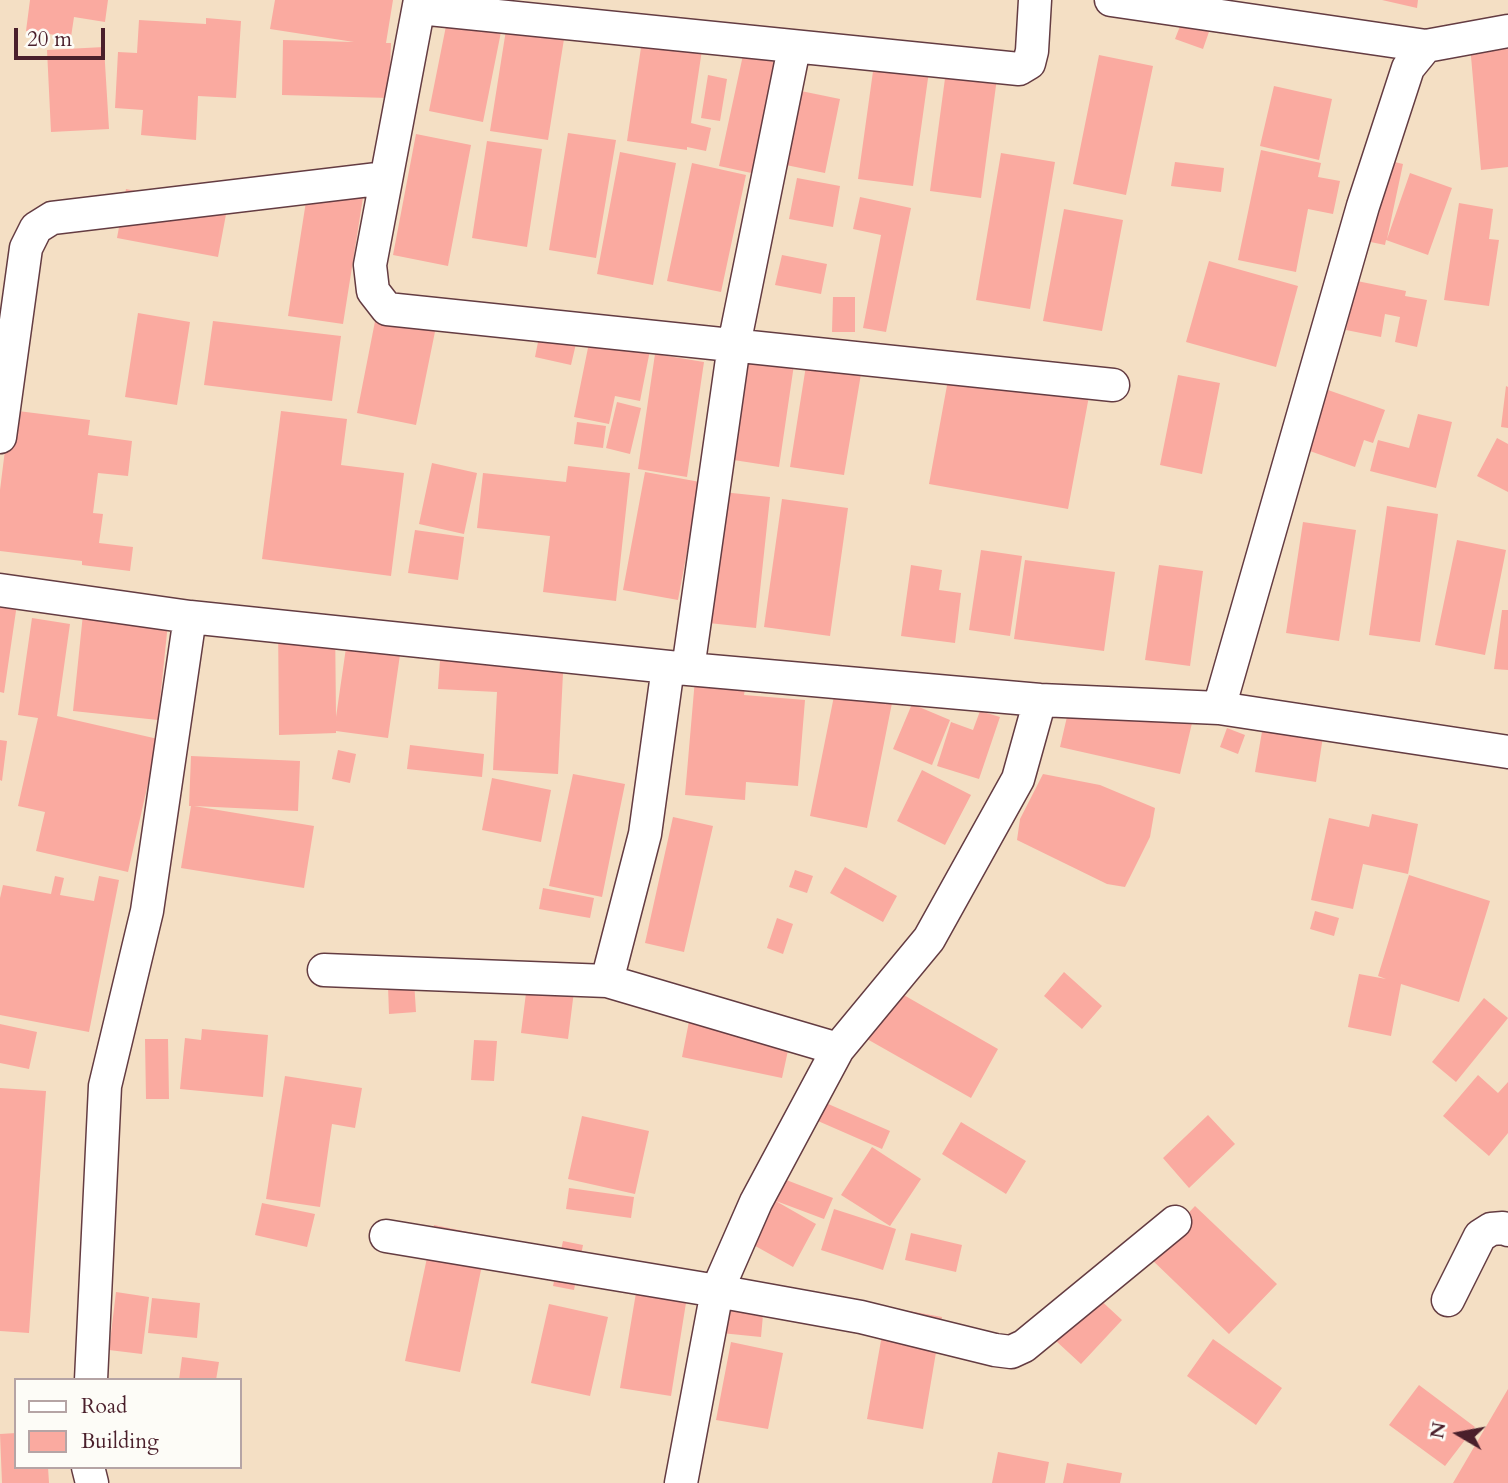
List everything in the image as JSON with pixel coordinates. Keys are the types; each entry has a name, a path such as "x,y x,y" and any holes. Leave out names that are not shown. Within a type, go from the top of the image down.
{"street":[{"path":"1035,0 1029,64 1019,69 794,48 419,4 370,265 373,291 387,309 1113,385"},
{"path":"1111,0 1426,46 1508,31"},
{"path":"1219,708 1363,206 1408,68 1426,46"},
{"path":"607,981 645,834 678,668 734,345 794,48"},
{"path":"0,437 26,248 36,228 52,218 386,178"},
{"path":"0,590 190,617 678,668 1040,700 1219,708 1508,752"},
{"path":"91,1378 105,1086 147,911 190,617"},
{"path":"681,1483 718,1290 756,1202 838,1049 929,939 1018,779 1040,700"},
{"path":"324,970 607,981 838,1049"},
{"path":"386,1236 718,1290 861,1317 1011,1352 1024,1346 1175,1222"},
{"path":"1448,1300 1480,1236 1491,1230 1508,1230"}],"building":[{"path":"30,0 108,0 105,22 74,17 71,37 26,31"},
{"path":"275,0 393,0 386,43 391,43 389,98 282,95 283,40 354,42 270,29"},
{"path":"1382,0 1418,0 1417,8"},
{"path":"450,6 504,17 483,122 429,111"},
{"path":"509,11 567,20 548,140 490,131"},
{"path":"1184,16 1211,26 1203,49 1175,39"},
{"path":"206,18 241,21 236,98 198,96 196,140 141,135 143,110 115,108 118,52 137,53 139,20 206,24"},
{"path":"645,21 705,30 691,123 711,128 706,151 627,141"},
{"path":"1508,41 1508,167 1481,170 1470,45"},
{"path":"104,47 109,129 51,132 47,50"},
{"path":"743,55 780,63 756,174 719,166"},
{"path":"1099,55 1153,66 1126,195 1073,184"},
{"path":"875,57 930,64 913,186 858,179"},
{"path":"946,71 997,78 981,198 930,191"},
{"path":"708,75 727,79 720,121 701,118"},
{"path":"1274,86 1332,99 1319,160 1260,146"},
{"path":"801,91 840,99 825,173 786,165"},
{"path":"568,133 616,140 596,258 549,250"},
{"path":"416,134 471,145 448,266 393,255"},
{"path":"487,141 542,149 527,247 472,238"},
{"path":"1261,150 1321,163 1318,177 1340,181 1333,214 1308,209 1296,272 1238,260"},
{"path":"620,152 676,163 653,285 597,274"},
{"path":"1001,153 1055,162 1030,309 976,300"},
{"path":"1378,158 1403,164 1387,239 1410,173 1452,188 1428,255 1386,240 1385,245 1361,240"},
{"path":"1175,162 1224,168 1221,192 1171,186"},
{"path":"692,163 746,175 721,292 667,281"},
{"path":"310,176 365,185 343,324 288,316"},
{"path":"797,178 840,186 833,227 789,219"},
{"path":"126,189 227,209 218,257 117,238"},
{"path":"860,197 911,208 886,332 863,328 881,235 853,229"},
{"path":"1459,203 1493,209 1489,239 1499,240 1489,306 1444,300"},
{"path":"1064,209 1123,220 1102,331 1043,321"},
{"path":"782,255 827,264 821,294 775,285"},
{"path":"1209,261 1298,286 1276,367 1186,342"},
{"path":"1357,281 1406,291 1405,296 1427,300 1417,347 1395,342 1400,317 1385,314 1381,337 1346,330"},
{"path":"833,297 855,297 855,332 832,332"},
{"path":"379,301 439,312 416,425 357,413"},
{"path":"138,313 190,322 177,405 125,397"},
{"path":"213,321 341,336 332,401 204,385"},
{"path":"541,327 578,335 571,365 535,357"},
{"path":"592,328 652,340 640,401 615,396 609,424 574,417"},
{"path":"744,343 796,351 779,467 727,459"},
{"path":"808,353 863,362 844,475 790,467"},
{"path":"655,354 704,362 687,477 638,469"},
{"path":"950,369 1092,380 1068,509 929,484"},
{"path":"1178,375 1220,383 1202,474 1160,465"},
{"path":"1506,386 1508,387 1508,428 1501,427"},
{"path":"1328,390 1385,410 1373,443 1364,440 1355,467 1307,450"},
{"path":"617,402 641,408 630,454 606,448"},
{"path":"10,410 90,420 88,435 132,441 128,476 98,473 93,513 103,514 99,543 133,547 130,571 82,565 82,561 0,551 0,490"},
{"path":"281,411 347,419 341,465 404,473 391,576 262,559"},
{"path":"1418,414 1452,422 1436,488 1370,471 1378,440 1409,448"},
{"path":"577,422 606,426 603,448 574,444"},
{"path":"1497,438 1508,444 1508,492 1477,476"},
{"path":"432,463 477,473 464,534 419,524"},
{"path":"568,466 630,473 616,601 543,592 550,536 477,528 483,473 566,482"},
{"path":"645,472 700,482 678,600 623,590"},
{"path":"713,491 770,497 756,628 699,622"},
{"path":"782,499 848,508 830,636 764,627"},
{"path":"1387,506 1438,514 1420,642 1369,635"},
{"path":"1303,522 1356,530 1339,641 1286,633"},
{"path":"415,530 464,537 458,580 408,573"},
{"path":"1457,540 1506,550 1485,655 1435,645"},
{"path":"981,550 1022,556 1010,636 969,630"},
{"path":"1025,560 1115,572 1104,651 1014,639"},
{"path":"911,565 942,570 939,590 961,593 955,643 901,636"},
{"path":"1159,565 1203,571 1190,666 1145,660"},
{"path":"0,601 17,604 4,693 0,692"},
{"path":"1502,610 1508,610 1508,670 1494,669"},
{"path":"83,614 168,623 158,720 73,711"},
{"path":"32,618 70,624 57,716 158,739 128,872 36,851 45,812 18,806 38,718 18,715"},
{"path":"335,618 336,717 348,634 402,641 388,738 336,731 279,735 278,619"},
{"path":"441,646 564,653 558,774 493,770 497,692 438,689"},
{"path":"695,679 746,683 744,695 805,700 798,786 746,782 745,800 685,795"},
{"path":"835,691 892,703 867,828 810,816"},
{"path":"1072,695 1192,723 1180,774 1060,747"},
{"path":"912,704 950,720 932,765 893,749"},
{"path":"980,711 1000,717 979,779 937,766 951,722 973,730"},
{"path":"1264,720 1324,730 1316,782 1255,772"},
{"path":"1227,728 1245,735 1238,754 1220,747"},
{"path":"0,740 7,741 2,781 0,780"},
{"path":"410,745 484,754 482,777 407,769"},
{"path":"338,750 356,754 350,783 332,779"},
{"path":"191,756 300,761 298,811 194,806 314,826 304,888 181,868 191,806"},
{"path":"922,770 971,795 945,845 897,821"},
{"path":"573,774 625,784 602,897 549,886"},
{"path":"1043,774 1100,785 1155,808 1150,837 1125,887 1107,884 1017,840 1020,819"},
{"path":"492,778 551,790 541,842 482,830"},
{"path":"1372,814 1418,824 1408,874 1363,864 1353,909 1311,900 1329,818 1369,827"},
{"path":"673,817 713,826 684,952 645,943"},
{"path":"845,867 897,896 883,922 830,893"},
{"path":"795,870 813,876 807,893 789,887"},
{"path":"1409,875 1490,901 1459,1002 1401,984 1391,1036 1348,1027 1359,974 1386,979 1378,976"},
{"path":"55,876 64,878 60,895 94,901 99,876 119,880 89,1032 0,1015 0,898 3,885 51,894"},
{"path":"543,888 594,898 590,918 539,909"},
{"path":"1315,911 1339,918 1334,936 1310,929"},
{"path":"777,918 793,924 783,954 767,948"},
{"path":"413,965 416,1012 389,1014 388,986 362,987 361,968"},
{"path":"529,969 576,975 568,1039 521,1033"},
{"path":"1064,972 1102,1006 1082,1029 1044,996"},
{"path":"895,990 998,1049 971,1098 867,1039"},
{"path":"1484,998 1508,1018 1456,1082 1432,1062"},
{"path":"693,1001 794,1023 782,1078 682,1057"},
{"path":"0,1024 37,1032 29,1069 0,1063"},
{"path":"202,1029 268,1035 263,1097 180,1089 185,1038 201,1040"},
{"path":"145,1039 168,1039 169,1099 146,1099"},
{"path":"474,1040 497,1041 494,1081 471,1080"},
{"path":"1478,1075 1498,1093 1508,1082 1508,1133 1489,1156 1443,1116"},
{"path":"285,1076 362,1088 355,1128 332,1124 320,1207 266,1199"},
{"path":"0,1088 46,1091 29,1333 0,1331"},
{"path":"826,1103 890,1131 882,1149 818,1121"},
{"path":"1208,1115 1235,1144 1189,1188 1163,1158"},
{"path":"582,1116 649,1131 635,1194 568,1179"},
{"path":"961,1122 1026,1161 1006,1194 942,1154"},
{"path":"872,1147 921,1179 890,1226 841,1195"},
{"path":"776,1176 833,1198 824,1219 768,1198"},
{"path":"569,1188 634,1197 631,1218 566,1209"},
{"path":"774,1200 816,1224 793,1267 750,1243"},
{"path":"262,1203 315,1214 307,1247 255,1235"},
{"path":"1195,1206 1277,1284 1229,1334 1148,1256"},
{"path":"834,1209 896,1229 883,1270 821,1250"},
{"path":"434,1225 488,1236 460,1372 405,1361"},
{"path":"911,1233 962,1245 956,1272 905,1260"},
{"path":"563,1241 583,1245 574,1290 553,1286"},
{"path":"640,1269 690,1278 671,1396 620,1388"},
{"path":"1083,1284 1122,1320 1081,1364 1043,1329"},
{"path":"726,1289 765,1293 761,1337 721,1333"},
{"path":"116,1292 149,1297 142,1354 109,1350"},
{"path":"152,1298 200,1303 197,1338 148,1333"},
{"path":"549,1304 608,1317 590,1396 531,1383"},
{"path":"887,1307 942,1317 923,1429 867,1419"},
{"path":"1213,1339 1282,1388 1256,1425 1187,1376"},
{"path":"731,1342 783,1353 768,1429 716,1420"},
{"path":"182,1357 219,1362 216,1378 179,1378"},
{"path":"1419,1385 1475,1427 1445,1466 1389,1425"},
{"path":"1508,1389 1508,1483 1453,1483"},
{"path":"14,1433 14,1469 48,1469 49,1483 2,1483 0,1434"},
{"path":"998,1452 1049,1462 1045,1483 992,1483"},
{"path":"1067,1463 1122,1473 1120,1483 1063,1483"}]}
